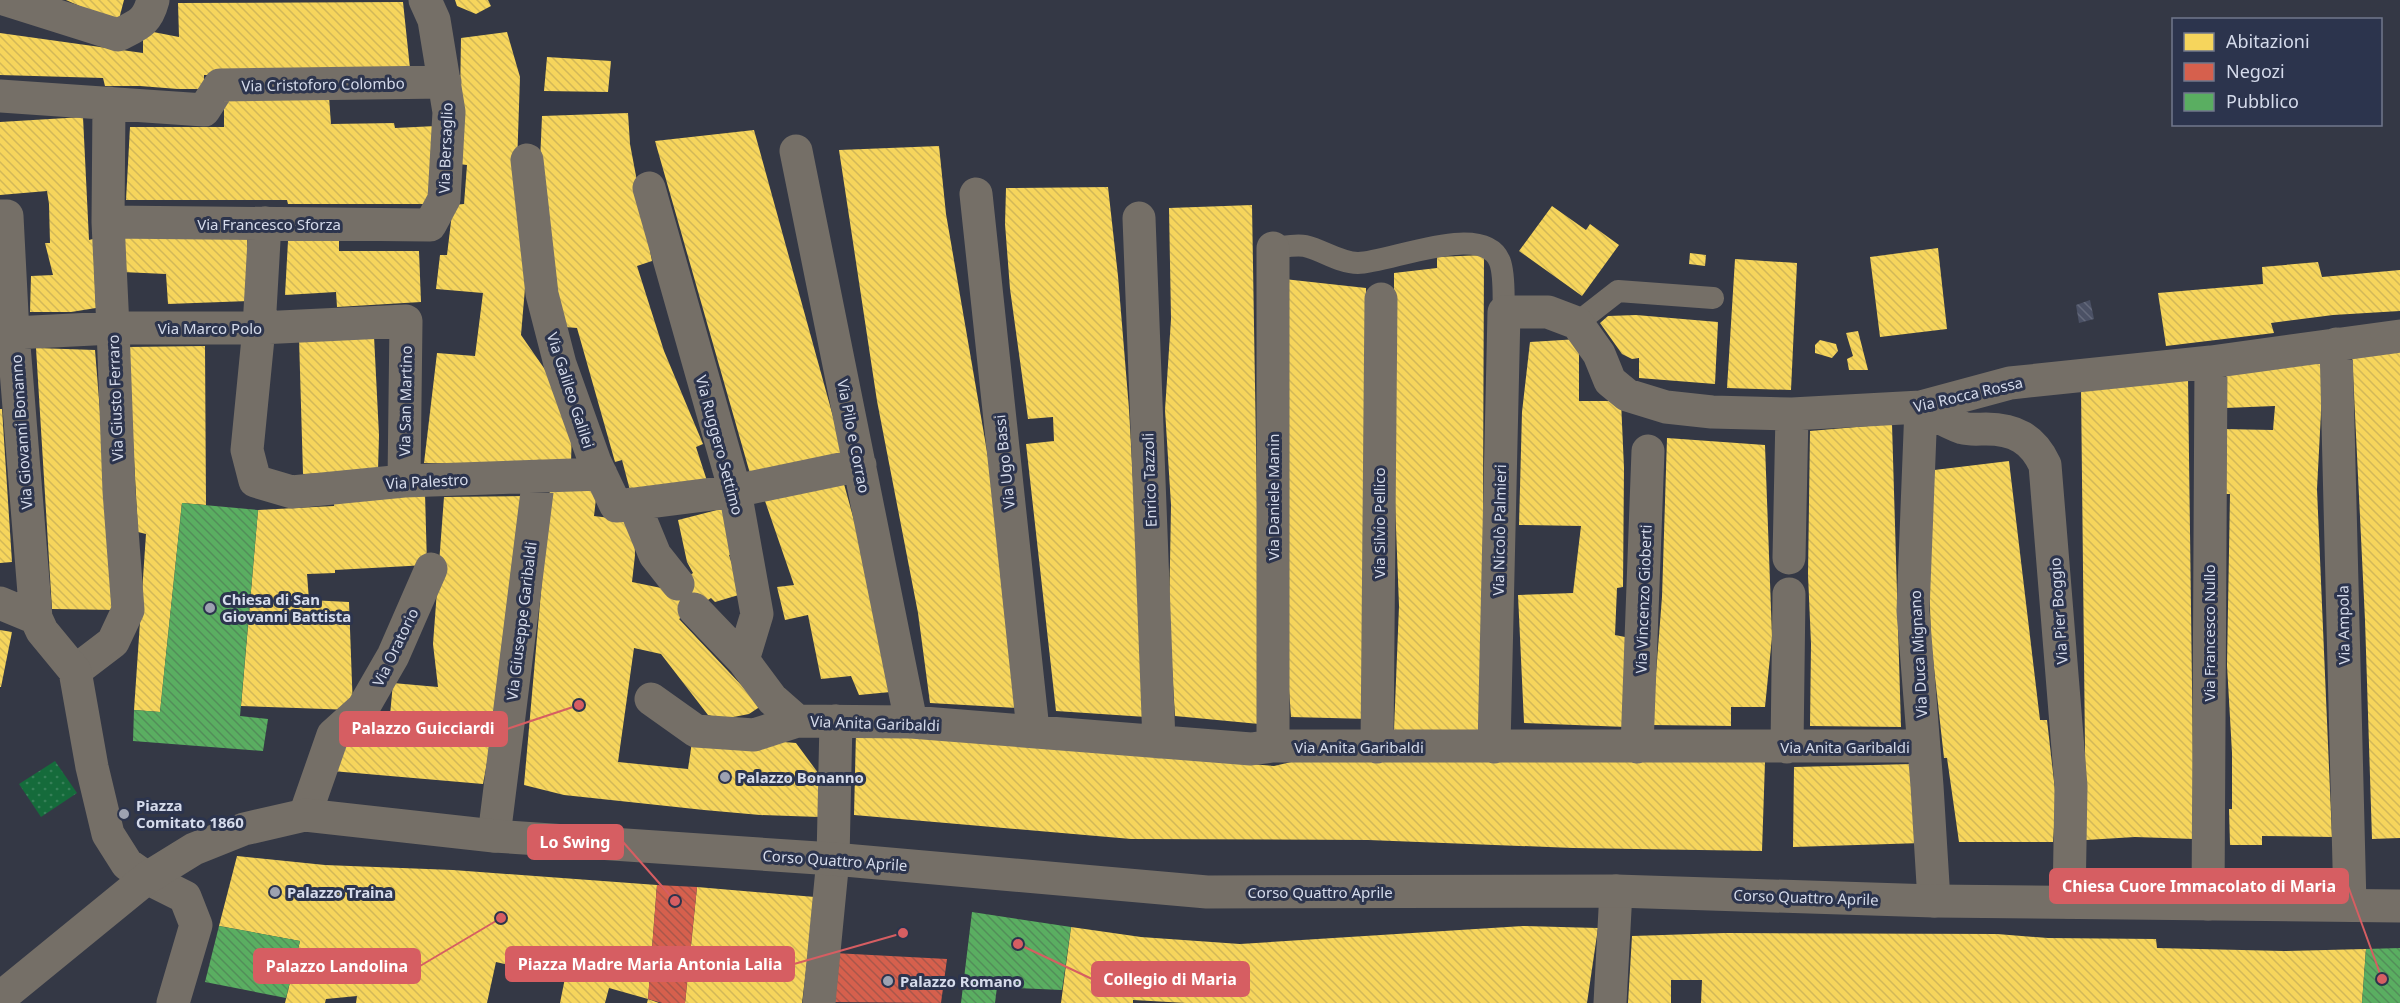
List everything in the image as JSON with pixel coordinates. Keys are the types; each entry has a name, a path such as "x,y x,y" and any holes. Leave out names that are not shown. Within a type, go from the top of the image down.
{"street":[{"path":"11,7 118,35 141,24 150,11 153,0"},
{"name":"Via Bersaglio","path":"425,0 434,20 449,112 444,199 430,225"},
{"name":"Via Cristoforo Colombo","path":"0,96 204,111 220,85 445,82"},
{"name":"Via Giusto Ferraro","path":"75,671 113,642 128,610 119,491 108,222 109,103"},
{"name":"Via Pilo e Corrao","path":"796,151 911,722"},
{"name":"Via Galileo Galilei","path":"527,160 542,294 560,364 601,474 616,506 634,504"},
{"name":"Via Ruggero Settimo","path":"649,188 735,491 758,614 743,660"},
{"name":"Via Ugo Bassi","path":"976,194 1033,730"},
{"name":"Via Giovanni Bonanno","path":"0,216 7,216 36,618"},
{"name":"Enrico Tazzoli","path":"1139,218 1159,742"},
{"name":"Via Francesco Sforza","path":"108,222 430,225"},
{"path":"259,328 266,224"},
{"name":"Via Daniele Manin","path":"1273,248 1273,746"},
{"name":"Via Silvio Pellico","path":"1377,747 1381,299"},
{"path":"1504,312 1548,312 1577,323"},
{"name":"Via Nicolò Palmieri","path":"1494,747 1504,312"},
{"name":"Via Marco Polo","path":"14,333 113,328 259,328 406,321"},
{"name":"Via San Martino","path":"404,481 406,321"},
{"name":"Via Rocca Rossa","path":"1577,323 1599,354 1610,381 1627,395 1666,407 1712,412 1792,414 1921,407 2010,382 2211,362 2400,336"},
{"name":"Via Palestro","path":"259,328 248,450 255,481 292,492 404,481 601,474"},
{"name":"Via Ampola","path":"2336,344 2350,905"},
{"name":"Via Francesco Nullo","path":"2208,904 2211,362"},
{"name":"Via Duca Mignano","path":"1921,407 1913,611 1934,901"},
{"name":"Via Pier Boggio","path":"1921,407 1965,428 2005,429 2018,434 2030,442 2045,465 2071,786 2068,902"},
{"path":"1789,558 1792,414"},
{"name":"Via Vincenzo Gioberti","path":"1637,747 1648,451"},
{"path":"797,721 772,699 743,660 686,597 655,555 634,504 735,491 860,465"},
{"name":"Via Giuseppe Garibaldi","path":"494,836 539,476"},
{"name":"Via Oratorio","path":"305,815 333,735 363,708 393,656 431,569"},
{"path":"1787,747 1789,594"},
{"path":"0,603 36,618 42,631 75,671 92,767 108,834 127,864 147,878 185,897 196,925 173,1003"},
{"name":"Via Anita Garibaldi","path":"651,699 696,731 754,735 797,721 836,721 911,722 1033,730 1251,749 1273,746 1923,746"},
{"path":"819,1003 833,859 836,721"},
{"name":"Corso Quattro Aprile","path":"147,878 194,849 244,829 305,815 494,836 833,859 1207,892 1616,891 1934,901 2400,906"},
{"path":"0,998 147,878"},
{"path":"1610,1003 1616,891"}],"lane":[{"path":"1273,248 1304,246 1356,263 1382,260 1438,245 1476,244 1496,255 1501,264 1504,312"},
{"path":"1577,323 1618,291 1713,298"}],"green space":[{"path":"55,761 77,793 41,817 19,784"}],"building: Abitazioni":[{"path":"66,0 124,0 118,23"},
{"path":"455,0 488,0 491,6 476,14 457,6"},
{"path":"403,2 411,78 294,74 204,75 204,89 178,89 105,86 103,78 0,75 0,33 143,53 143,30 179,37 178,3"},
{"path":"507,32 520,77 517,165 528,253 521,335 555,384 572,422 571,465 424,463 437,353 475,356 483,293 436,289 440,255 447,255 453,205 464,204 467,165 459,164 461,38"},
{"path":"547,57 611,61 608,92 544,91"},
{"path":"224,97 329,97 331,124 394,123 395,128 436,126 429,204 288,204 287,200 126,200 130,127 224,127"},
{"path":"628,113 630,144 652,261 637,266 664,351 703,444 696,447 709,487 632,498 622,460 615,462 577,328 565,327 555,284 540,162 542,116"},
{"path":"83,117 89,240 93,239 96,308 71,312 30,312 31,276 53,275 45,243 50,243 47,191 0,195 0,122"},
{"path":"754,130 845,460 753,484 655,141"},
{"path":"939,146 946,214 1004,550 1017,708 930,703 918,613 877,401 839,150"},
{"path":"1108,187 1129,409 1146,717 1056,711 1026,444 1054,441 1053,417 1028,419 1010,289 1005,224 1006,188"},
{"path":"1252,205 1259,724 1175,716 1169,619 1171,505 1165,410 1171,319 1169,208"},
{"path":"1552,206 1586,230 1590,224 1619,245 1582,296 1519,251"},
{"path":"247,232 249,301 168,304 166,274 122,272 123,236"},
{"path":"339,239 339,251 419,251 421,302 337,307 336,292 285,295 288,241"},
{"path":"1938,248 1947,329 1880,337 1870,257"},
{"path":"1690,253 1706,255 1705,266 1689,264"},
{"path":"1484,255 1483,500 1486,575 1483,731 1394,730 1399,606 1394,475 1394,273 1437,268 1437,257"},
{"path":"1735,259 1797,263 1791,390 1727,388"},
{"path":"2318,262 2322,277 2400,270 2400,311 2333,315 2271,323 2274,333 2166,346 2158,293 2263,284 2262,267"},
{"path":"1284,279 1366,288 1369,719 1291,717 1282,592"},
{"path":"1636,315 1718,322 1715,384 1639,378 1639,358 1632,359 1622,354 1600,323 1608,316"},
{"path":"1858,331 1868,370 1849,370 1847,359 1853,356 1846,333"},
{"path":"374,336 379,435 378,471 303,474 299,338"},
{"path":"1579,339 1579,401 1621,401 1624,468 1623,587 1617,588 1615,635 1625,637 1626,727 1524,723 1518,595 1573,593 1581,526 1519,525 1522,412 1530,342"},
{"path":"1820,340 1836,344 1838,351 1832,358 1815,353 1815,345"},
{"path":"205,346 206,505 182,503 160,712 134,710 146,534 138,532 128,347"},
{"path":"2400,346 2400,838 2372,839 2365,620 2352,352"},
{"path":"36,348 95,350 116,610 52,609"},
{"path":"2324,355 2317,489 2332,837 2262,836 2262,845 2230,845 2232,753 2227,665 2230,494 2224,494 2222,429 2273,430 2275,406 2225,408 2227,364"},
{"path":"2188,378 2194,839 2135,837 2086,840 2081,388"},
{"path":"0,409 2,409 12,562 0,563"},
{"path":"1892,424 1901,727 1810,726 1811,644 1808,575 1810,431"},
{"path":"1667,438 1765,445 1772,637 1765,707 1731,707 1731,726 1652,725 1662,597"},
{"path":"2009,461 2040,720 2047,720 2056,799 2053,842 1959,842 1947,758 1944,758 1931,641 1926,471"},
{"path":"844,484 901,691 859,695 851,676 821,679 808,615 785,620 777,587 794,585 765,501"},
{"path":"550,489 597,490 594,516 634,521 635,555 632,582 671,590 693,573 687,562 678,520 725,508 735,554 729,555 742,594 715,602 711,598 679,619 761,706 749,714 723,719 708,715 661,654 634,648 618,762 688,769 693,735 796,743 824,781 819,817 760,815 564,795 524,785"},
{"path":"425,493 427,565 335,570 335,573 307,574 309,600 349,602 353,710 241,706 258,510 334,506 334,504"},
{"path":"524,496 495,720 483,784 332,771 336,750 354,735 366,735 368,723 389,726 393,683 438,687 433,644 444,497"},
{"path":"0,630 12,632 1,687 0,687"},
{"path":"856,732 1274,766 1330,753 1765,762 1762,851 1573,848 1368,840 1131,839 854,815"},
{"path":"1912,764 1922,843 1793,847 1794,767"},
{"path":"237,856 325,865 453,870 657,885 648,999 609,988 605,1003 560,1003 565,978 496,962 487,1003 356,1003 357,996 326,999 325,1003 285,1003 300,941 219,926"},
{"path":"697,887 815,897 802,1003 685,1003"},
{"path":"1523,926 1598,928 1587,1003 1186,1003 1133,1000 1133,1003 1061,1003 1071,927 1141,937 1240,944"},
{"path":"1725,933 1997,934 2048,938 2156,939 2157,948 2284,951 2366,949 2362,1003 1701,1003 1702,980 1671,980 1671,1003 1628,1003 1632,936"},
{"path":"648,999 659,1003 647,1003"}],"building: Negozi":[{"path":"657,885 697,887 685,1003 662,1003 648,999"},
{"name":"Palazzo Romano","path":"834,953 947,959 941,1003 829,1002"}],"building: Pubblico":[{"name":"Chiesa di San Giovanni Battista","path":"182,503 258,510 240,716 268,719 263,751 133,741 134,710 160,712"},
{"path":"972,912 1071,927 1062,990 997,987 995,1003 961,1003"},
{"path":"219,926 300,941 286,998 205,982"},
{"path":"2400,948 2400,1003 2362,1003 2366,949"}],"building: Altro":[{"path":"2090,300 2094,319 2079,323 2076,305"}],"place":[{"name":"Chiesa di San Giovanni Battista","path":"210,608"},
{"name":"Palazzo Guicciardi","path":"579,705"},
{"name":"Palazzo Bonanno","path":"725,777"},
{"name":"Piazza Comitato 1860","path":"124,814"},
{"name":"Palazzo Traina","path":"275,892"},
{"name":"Lo Swing","path":"675,901"},
{"name":"Palazzo Landolina","path":"501,918"},
{"name":"Piazza Madre Maria Antonia Lalia","path":"903,933"},
{"name":"Collegio di Maria","path":"1018,944"},
{"name":"Chiesa Cuore Immacolato di Maria","path":"2382,979"},
{"name":"Palazzo Romano","path":"888,981"}]}
